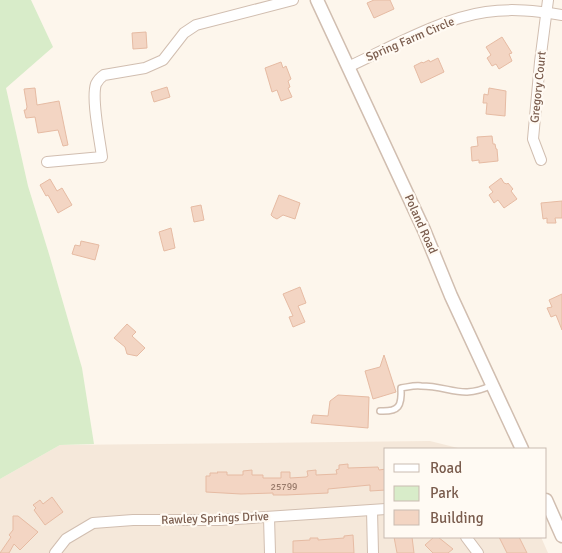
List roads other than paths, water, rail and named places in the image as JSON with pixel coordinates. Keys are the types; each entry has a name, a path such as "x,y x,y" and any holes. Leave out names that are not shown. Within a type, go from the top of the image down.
{"street":[{"path":"47,162 102,157 95,94 96,83 104,75 145,68 163,60 184,32 196,25 293,0"},
{"name":"Poland Road","path":"317,0 424,230 522,448"},
{"name":"Gregory Court","path":"541,160 532,139 548,0"},
{"name":"Spring Farm Circle","path":"348,67 443,23 463,17 509,10 562,15"},
{"path":"547,502 562,536"},
{"name":"Rawley Springs Drive","path":"55,553 66,539 93,523 133,520 220,520 384,509"},
{"path":"372,510 373,553"},
{"path":"269,517 270,553"},
{"path":"467,538 478,553"}],"lane":[{"path":"380,411 390,412 398,408 402,400 401,388 422,386 464,392 480,391 492,385"}]}
